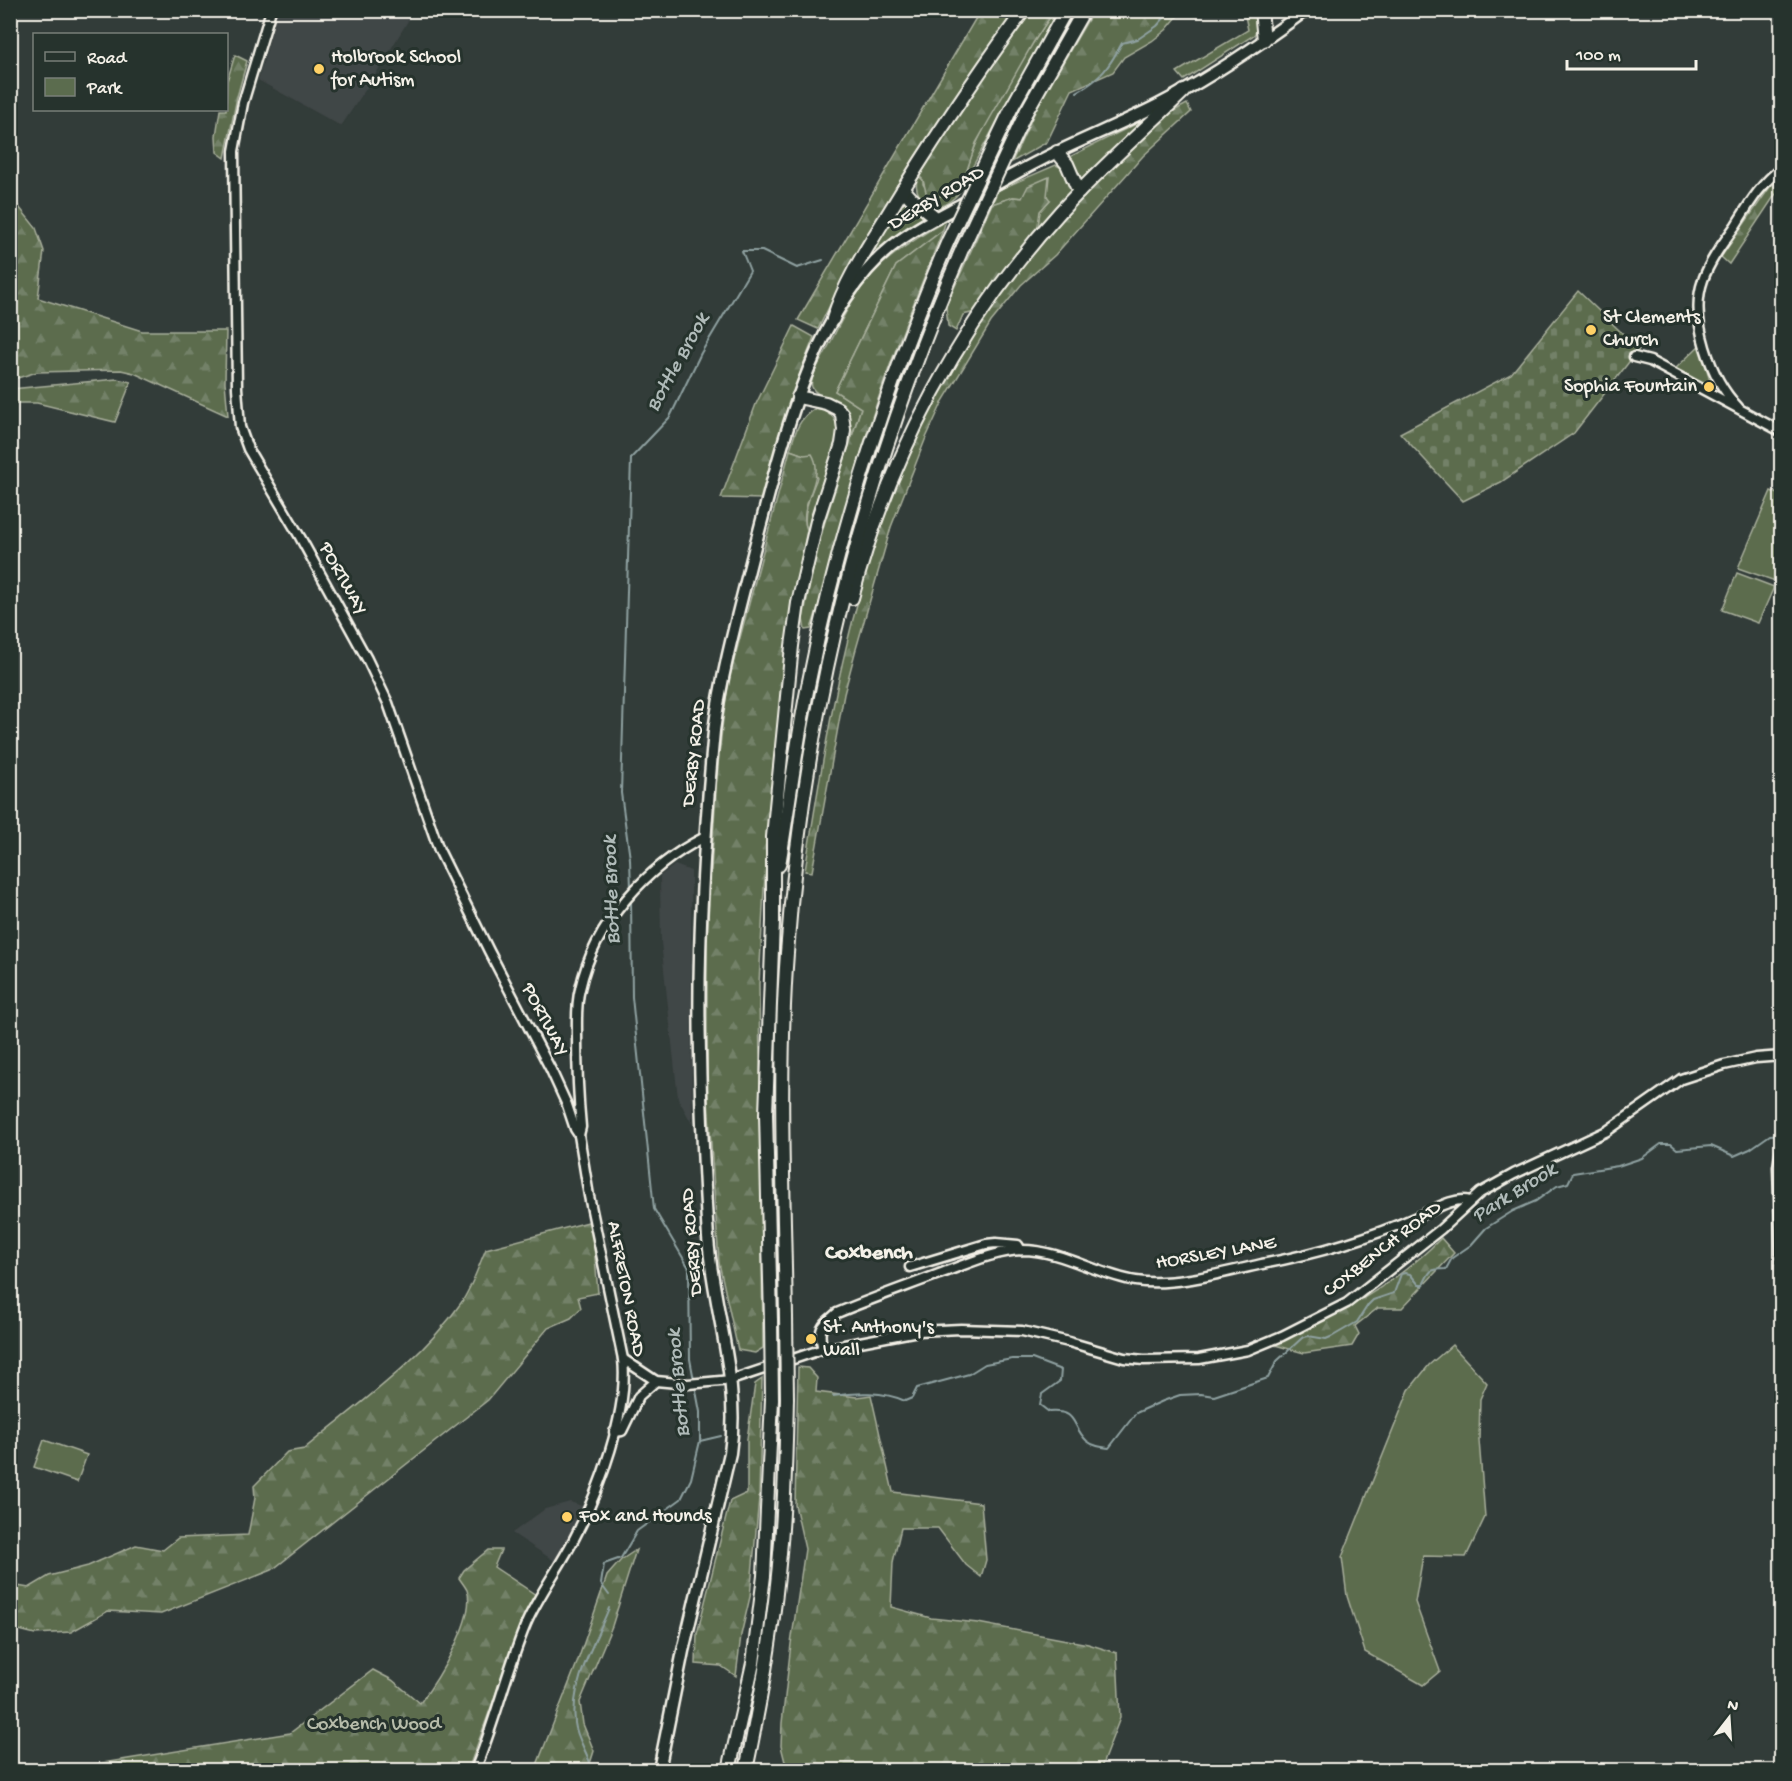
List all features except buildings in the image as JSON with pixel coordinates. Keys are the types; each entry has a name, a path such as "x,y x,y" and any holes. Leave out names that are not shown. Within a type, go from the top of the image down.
{"highway":[{"path":"833,320 841,294 903,189 1024,10"},
{"path":"773,908 800,730 829,588 853,502 883,409 948,241 1012,107 1066,10"},
{"path":"746,1770 765,1674 784,1514 787,1398 781,1110 784,1008 791,901 803,801 818,712 834,636 867,507 896,416 939,302 1026,112 1084,10"},
{"path":"1261,10 1264,40"},
{"path":"803,801 869,538 894,472 930,397 980,315 1029,249 1079,192 1184,91"},
{"path":"1058,152 1067,164 1079,192"},
{"path":"903,189 936,218"},
{"path":"729,1770 753,1663 764,1576 772,1399 766,1114 773,837 792,646 808,557 842,444 844,430 842,414 838,409 826,403 798,397"}],"main road":[{"name":"DERBY ROAD","path":"659,1770 686,1641 730,1453 733,1420 730,1380 711,1267 703,1157 699,1008 700,924 714,731 722,679 769,493 798,397 833,320 849,294 873,264 906,236 1058,152 1184,91 1264,40 1303,11"}],"street":[{"name":"PORTWAY","path":"271,10 243,103 233,164 237,388 240,428 248,449 367,658 388,703 439,850 551,1070 579,1135"},
{"path":"1738,407 1723,389 1712,366 1700,323 1699,294 1708,269 1744,212 1762,185 1782,168"},
{"path":"1634,357 1650,361 1782,432"},
{"name":"ALFRETON ROAD","path":"475,1770 484,1749 516,1648 537,1602 574,1539 596,1494 622,1396 623,1359 589,1196 579,1135 581,1127 576,1069 580,989 589,958 612,918 636,890 676,853 705,837"},
{"name":"COXBENCH ROAD","path":"656,1382 688,1384 730,1380 823,1349 918,1331 1001,1329 1041,1334 1124,1358 1176,1360 1219,1356 1258,1346 1347,1303 1441,1229 1470,1201 1493,1185 1607,1131 1681,1079 1724,1065 1756,1058 1782,1056"},
{"path":"1782,1142 1778,1167 1782,1291"},
{"name":"HORSLEY LANE","path":"823,1349 819,1336 821,1328 837,1313 990,1256 1021,1250 1056,1257 1125,1279 1150,1282 1170,1281 1265,1264 1331,1247 1410,1220 1445,1205 1470,1201"},
{"path":"910,1267 986,1244 1018,1245 1021,1250"},
{"path":"614,1432 621,1431 639,1396 656,1382 623,1359"}],"shaded area":[{"name":"Holbrook School for Autism","path":"278,10 414,11 341,126 258,80"},
{"path":"675,865 691,871 692,1124 678,1098 661,942 660,876"},
{"path":"570,1502 585,1507 556,1562 512,1533 545,1509"}],"green space":[{"path":"980,11 1015,11 916,155 859,247 818,329 798,320"},
{"path":"1029,11 1054,11 1033,43 976,143 967,170 968,175 961,189 932,199 927,196 923,180 918,175 988,68"},
{"path":"1054,11 1057,11 968,175 977,143 989,119"},
{"path":"1093,11 1182,11 1166,30 1124,57 1113,72 1072,90 1047,142 1012,162 1037,107"},
{"path":"1244,11 1257,11 1257,30 1254,35 1184,80 1177,72 1248,30"},
{"path":"235,55 247,61 225,158 217,152 216,136 220,111 228,111 228,78"},
{"path":"1187,104 1191,112 1143,156 1055,255 1021,285 991,322 943,401 891,527 844,694 812,872 805,871 833,706 852,624 875,544 913,447 963,353 1023,265 1125,153 1161,120"},
{"path":"1156,114 1082,183 1070,158 1073,155"},
{"path":"1056,165 1064,169 1072,188 1071,195 1037,232 1040,211 1050,200 1013,197 992,204 998,190"},
{"path":"918,175 932,198 961,189 957,196 935,209 922,200 917,191"},
{"path":"1049,177 1047,196 1050,200 1040,211 1037,232 975,312 963,315 956,331 948,326 946,306 992,204 1013,197 1022,198 1028,186"},
{"path":"1781,177 1781,190 1775,195 1729,264 1721,257 1770,187"},
{"path":"11,197 36,228 44,251 38,298 142,331 226,331 225,382 228,416 134,373 121,370 37,372 11,380"},
{"path":"902,199 923,217 876,250 873,248"},
{"path":"946,220 943,230 896,266 835,391 861,408 850,441 849,420 845,409 837,402 814,391 812,379 850,305 869,278 895,254"},
{"path":"943,230 877,402 811,629 805,630 803,619 818,544 861,408 835,391 896,266"},
{"path":"1578,291 1639,349 1574,433 1501,482 1463,501 1400,433 1511,374"},
{"path":"794,326 814,337 785,417 763,499 721,498 756,404"},
{"path":"1701,344 1709,378 1715,386 1712,390 1675,369"},
{"path":"117,379 131,382 115,422 37,403 11,403 11,389"},
{"path":"816,408 831,415 839,430 807,530 806,511 817,478 804,455 790,450 802,420"},
{"path":"790,450 804,455 812,454 816,463 816,473 805,511 807,530 789,619 764,889 759,984 763,1348 755,1353 738,1350 719,1263 707,1085 707,935 717,774 729,679"},
{"path":"1771,491 1781,495 1781,583 1738,568"},
{"path":"1737,573 1774,587 1758,623 1722,610"},
{"path":"592,1221 598,1293 578,1297 581,1308 571,1318 548,1328 488,1400 272,1570 161,1614 108,1611 71,1632 35,1634 11,1628 11,1585 29,1588 49,1576 88,1566 136,1545 163,1550 178,1538 248,1535 255,1498 254,1486 287,1452 304,1449 387,1381 427,1344 465,1297 486,1249"},
{"path":"1441,1238 1454,1253 1402,1308 1378,1308 1355,1326 1359,1334 1352,1346 1304,1353 1275,1345 1363,1299 1404,1271"},
{"path":"1452,1345 1487,1383 1480,1399 1479,1440 1485,1517 1466,1557 1423,1556 1415,1602 1440,1671 1423,1685 1365,1652 1347,1596 1342,1557 1409,1390 1429,1365"},
{"path":"798,1367 808,1368 817,1378 816,1392 857,1397 871,1395 893,1492 981,1503 986,1560 981,1577 966,1565 938,1528 901,1528 893,1562 891,1607 931,1618 978,1623 1088,1644 1117,1653 1120,1718 1100,1770 787,1770 781,1746 782,1723 805,1549 795,1505"},
{"path":"762,1379 759,1498 750,1597 741,1635 736,1676 721,1666 696,1664 697,1634 730,1501 747,1493 747,1439 755,1384"},
{"path":"44,1440 87,1455 77,1482 34,1467"},
{"name":"Coxbench Wood","path":"488,1550 501,1550 494,1567 536,1595 524,1617 468,1770 59,1770 290,1733 373,1670 392,1680 420,1703 454,1648 466,1616 469,1602 467,1590 459,1578 464,1570"},
{"path":"636,1550 612,1626 580,1702 583,1724 594,1751 588,1770 535,1770 577,1663 607,1576 621,1560"}],"waterway":[{"name":"Bottle Brook","path":"1077,92 1104,72 1122,43 1138,39 1157,26 1171,10"},
{"name":"Bottle Brook","path":"631,889 630,859 621,793 631,458 670,417 701,353 750,271 742,251 762,251 797,268 823,260"},
{"name":"Bottle Brook","path":"609,1595 601,1584 604,1564 621,1558 637,1531 681,1499 691,1479 700,1441 700,1412 690,1359 689,1268 654,1209 632,997 631,898"},
{"name":"Park Brook","path":"833,1396 869,1393 888,1395 905,1401 912,1398 917,1388 969,1374 985,1364 1012,1359 1032,1359 1061,1370 1060,1381 1042,1394 1040,1405 1049,1412 1065,1413 1070,1416 1087,1441 1109,1448 1136,1413 1163,1401 1180,1395 1214,1396 1268,1378 1277,1361 1302,1338 1308,1336 1326,1339 1357,1322 1373,1300 1394,1293 1401,1274 1410,1274 1419,1285 1423,1285 1431,1271 1446,1269 1452,1258 1471,1245 1486,1228 1513,1211 1536,1201 1557,1186 1568,1183 1573,1173 1618,1166 1642,1158 1661,1144 1671,1144 1677,1149 1711,1146 1734,1156 1750,1149 1770,1135 1782,1134"},
{"name":"Park Brook","path":"700,1441 721,1436"},
{"name":"Bottle Brook","path":"592,1770 576,1729 574,1708 580,1678 609,1608"}],"place":[{"name":"Holbrook School for Autism","path":"319,69"},
{"name":"St Clements Church","path":"1591,330"},
{"name":"Sophia Fountain","path":"1709,387"},
{"name":"St. Anthony's Wall","path":"811,1339"},
{"name":"Fox and Hounds","path":"567,1517"}],"district":[{"name":"Coxbench","path":"869,1254"}]}
